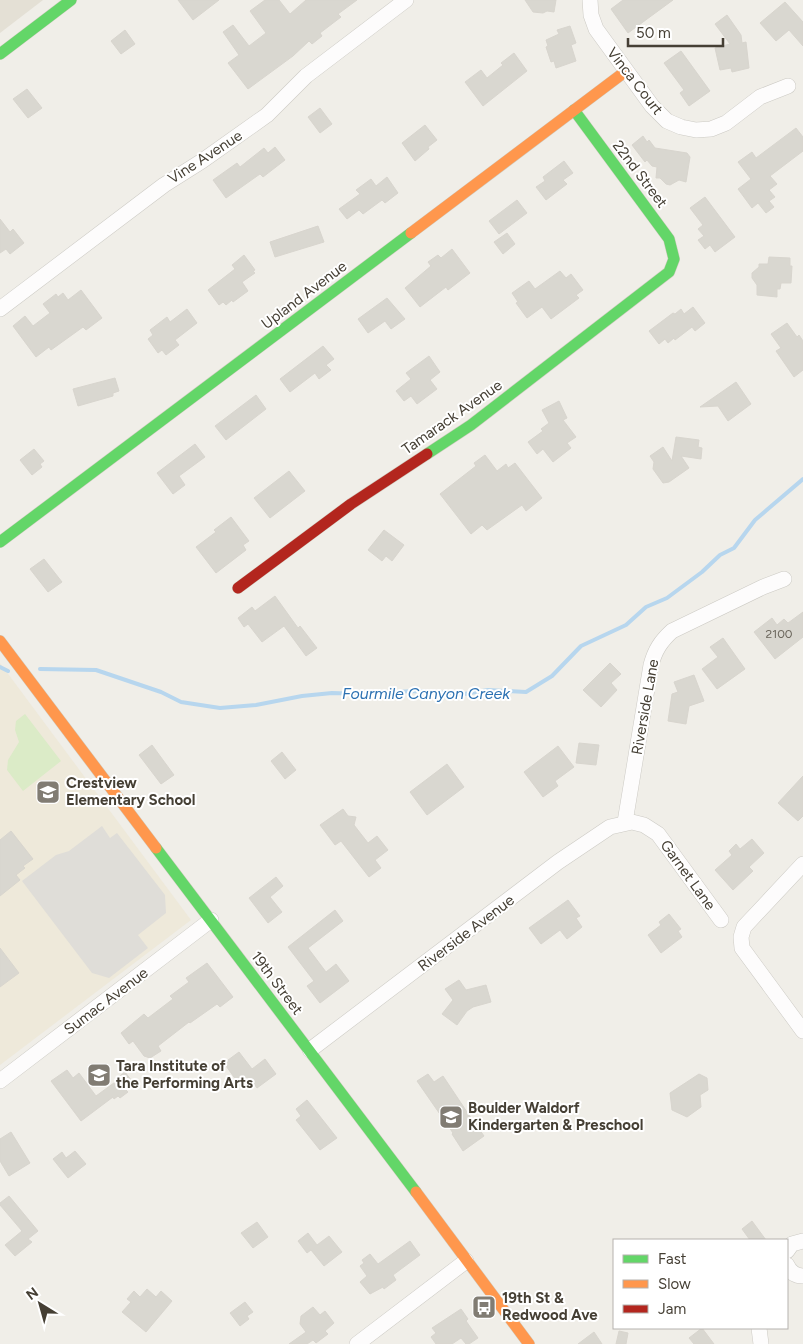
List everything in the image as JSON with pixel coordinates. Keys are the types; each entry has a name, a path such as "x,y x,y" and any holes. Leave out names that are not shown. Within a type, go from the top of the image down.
{"street":[{"path":"0,54 71,0"},
{"name":"Vine Avenue","path":"0,309 164,184 209,157 267,115 306,76 406,0"},
{"name":"Vinca Court","path":"590,0 591,14 596,29 652,106 667,121 681,127 696,130 711,129 726,124 760,97 788,86"},
{"name":"Upland Avenue","path":"0,542 626,71"},
{"name":"22nd Street","path":"574,110 669,238 674,259"},
{"name":"Tamarack Avenue","path":"238,588 351,504 471,425 629,301 669,272 674,259"},
{"name":"Riverside Lane","path":"625,822 654,653 672,631 763,587 784,579"},
{"name":"19th Street","path":"0,641 310,1050 529,1344"},
{"name":"Garnet Lane","path":"625,822 644,825 658,834 721,920"},
{"name":"Riverside Avenue","path":"310,1050 558,862 610,827 625,822"},
{"path":"803,864 744,927 741,937 742,948 803,1031"},
{"name":"Sumac Avenue","path":"0,1080 211,920"},
{"path":"788,1250 792,1244 803,1241"},
{"path":"357,1344 466,1261"},
{"path":"759,1329 762,1344"}],"shaded area":[{"path":"0,0 43,0 0,33"},
{"name":"Crestview Elementary School","path":"0,663 191,920 0,1065"},
{"path":"102,826 110,838 117,833 165,895 166,913 138,935 148,948 109,978 92,973 22,881 56,855 69,851"}],"green space":[{"path":"25,714 61,761 23,791 7,770 8,760 19,742 15,730 16,721"}],"building":[{"path":"178,0 219,0 193,20"},
{"path":"265,0 279,0 290,14 306,0 357,0 338,14 341,17 320,33 322,36 312,44 309,41 293,56 248,89 228,63 239,55 223,32 233,25 249,46 266,33 250,11"},
{"path":"525,0 556,0 554,12 533,12"},
{"path":"623,0 673,0 628,33 611,9"},
{"path":"785,2 803,22 803,46 789,30 776,41 760,23"},
{"path":"727,15 741,35 742,43 746,42 749,68 732,72 731,68 720,70 715,48 730,44 715,24"},
{"path":"570,26 576,43 571,45 576,61 556,68 554,61 551,62 546,47 548,46 546,40 559,34 557,30"},
{"path":"125,30 135,44 121,54 111,41"},
{"path":"681,51 710,91 689,106 680,93 684,90 664,63"},
{"path":"514,53 527,71 483,106 465,82 481,70 487,78"},
{"path":"27,89 42,108 28,118 13,99"},
{"path":"320,108 332,124 320,133 308,117"},
{"path":"425,125 437,140 415,161 402,143"},
{"path":"796,128 803,137 803,151 770,176 777,184 769,190 775,197 769,201 774,207 766,213 758,203 752,208 738,189 751,179 738,162 752,152 756,158"},
{"path":"643,136 655,148 687,153 690,157 686,182 679,180 670,185 660,178 656,178 657,167 652,166 647,160 645,162 632,145"},
{"path":"275,147 285,160 263,177 260,174 226,198 213,180 237,163 240,167 264,148 268,153"},
{"path":"564,161 573,173 563,180 567,184 546,200 536,187 545,181 543,177"},
{"path":"387,177 398,193 385,203 382,200 363,214 359,210 347,219 339,209 360,194 356,190 371,179 376,186"},
{"path":"705,197 735,237 715,252 710,245 705,249 698,240 704,236 698,229 703,225 690,208"},
{"path":"517,200 527,213 499,234 489,221"},
{"path":"0,219 10,232 13,229 24,243 10,254 6,249 0,253"},
{"path":"318,226 324,242 275,257 270,242"},
{"path":"507,233 515,244 503,254 494,242"},
{"path":"452,249 470,273 448,290 446,287 420,307 405,288 431,266 428,262 438,255 441,258"},
{"path":"244,255 255,270 253,271 255,273 242,282 248,291 233,302 232,300 226,305 223,302 219,305 208,290 235,269 232,265"},
{"path":"769,257 790,258 790,266 792,266 791,283 781,283 780,289 777,289 777,297 757,295 757,285 752,278 752,273 759,267 759,264 768,264"},
{"path":"560,271 566,278 571,274 583,290 576,295 579,298 551,319 542,307 527,318 516,303 518,302 512,293 529,281 535,289"},
{"path":"81,290 102,318 86,330 83,327 51,350 49,347 36,357 13,326 25,316 33,326 50,313 43,304 56,294 58,297 63,293 68,300"},
{"path":"387,298 405,319 391,329 385,321 368,333 358,319"},
{"path":"693,307 705,323 695,331 692,327 675,340 674,338 668,343 665,339 659,344 649,331 673,313 675,314 681,309 684,314"},
{"path":"187,309 197,323 175,340 179,345 166,355 162,350 158,353 148,339 153,335 150,330 167,317 170,322"},
{"path":"787,323 797,337 799,335 803,341 803,370 794,377 776,351 781,348 771,334"},
{"path":"323,346 334,359 326,365 331,370 319,379 315,373 290,392 280,379"},
{"path":"429,356 440,372 430,380 437,389 417,404 411,396 404,401 396,391 411,379 406,373"},
{"path":"115,378 119,391 113,393 113,396 78,406 73,389"},
{"path":"736,382 751,404 728,421 718,406 700,407"},
{"path":"256,395 266,409 226,440 215,426"},
{"path":"559,401 567,418 563,420 576,437 567,443 571,448 553,462 543,449 537,454 528,442 543,431 541,429 549,423 542,410"},
{"path":"676,437 699,440 698,447 702,448 701,459 681,456 689,468 669,482 663,483 653,469 654,462 650,456 663,447 672,461"},
{"path":"195,444 205,457 179,476 185,485 173,494 157,473"},
{"path":"34,449 44,461 40,464 42,467 32,475 20,460"},
{"path":"485,455 497,471 506,464 508,468 515,463 542,498 526,511 522,505 487,530 482,525 471,534 440,494 476,466 474,463"},
{"path":"289,471 305,491 270,518 254,498"},
{"path":"231,517 249,541 243,545 246,550 216,573 196,547 216,532 214,530"},
{"path":"384,530 404,545 392,561 386,556 382,561 368,550"},
{"path":"44,559 62,582 48,592 30,569"},
{"path":"275,596 298,628 300,626 317,648 306,656 284,626 262,642 248,624 244,627 238,618 252,607 255,611"},
{"path":"803,612 803,637 775,659 754,632 772,618 777,625 784,619 788,623"},
{"path":"723,638 745,669 717,689 702,669 718,657 710,647"},
{"path":"610,663 621,674 611,683 617,690 601,707 583,690"},
{"path":"694,675 704,701 689,706 686,724 668,721 672,694 678,692 674,682"},
{"path":"579,743 599,745 596,765 576,763"},
{"path":"152,745 174,775 161,784 139,755"},
{"path":"558,746 574,767 555,781 558,786 543,797 524,772"},
{"path":"282,752 296,770 285,779 271,761"},
{"path":"447,764 464,787 427,815 410,792"},
{"path":"803,776 803,816 798,821 778,803"},
{"path":"343,809 348,816 356,817 354,825 368,843 377,836 388,850 375,860 381,868 369,877 341,841 335,845 320,825"},
{"path":"11,831 33,859 23,866 25,868 16,875 20,880 0,896 0,840"},
{"path":"752,839 764,853 749,867 753,871 733,890 715,870 732,855 729,851 736,844 740,849"},
{"path":"276,877 283,886 270,897 282,912 268,923 249,898"},
{"path":"568,900 580,916 576,918 582,927 567,939 560,930 541,944 529,928"},
{"path":"335,910 343,921 308,948 326,972 336,964 349,981 320,1003 307,986 314,981 288,947"},
{"path":"669,914 681,929 678,931 682,937 661,953 648,935 661,925 659,922"},
{"path":"0,948 19,973 0,987"},
{"path":"207,963 233,997 220,1007 217,1004 189,1022 158,1046 161,1051 150,1058 144,1056 133,1041 129,1044 121,1033 144,1014 148,1018 173,999 170,996 189,982 186,978"},
{"path":"459,980 466,990 486,985 491,1002 473,1007 467,1011 457,1025 442,1014 453,1000 445,989"},
{"path":"239,1052 252,1069 265,1059 276,1074 257,1088 251,1080 241,1087 224,1063"},
{"path":"67,1070 73,1078 79,1073 96,1096 118,1080 117,1078 125,1072 134,1084 120,1098 118,1096 114,1099 113,1097 81,1121 51,1081"},
{"path":"428,1074 434,1082 443,1076 473,1121 478,1117 484,1126 479,1129 484,1136 463,1151 453,1133 417,1081"},
{"path":"699,1074 707,1078 708,1090 700,1095 701,1107 687,1117 672,1110 670,1093"},
{"path":"307,1100 337,1138 320,1150 296,1120 301,1116 296,1109"},
{"path":"11,1132 30,1163 9,1176 0,1161 0,1139"},
{"path":"75,1151 86,1164 68,1178 53,1159 62,1152 66,1158"},
{"path":"9,1196 38,1231 28,1239 32,1242 15,1256 5,1245 22,1231 0,1205"},
{"path":"752,1221 765,1239 749,1239 742,1229"},
{"path":"257,1222 268,1237 253,1248 241,1233"},
{"path":"308,1233 317,1245 329,1236 342,1252 324,1266 311,1250 307,1253 298,1241"},
{"path":"410,1241 420,1255 393,1275 396,1280 384,1289 383,1287 370,1294 360,1282 367,1276 360,1266 364,1263 362,1260 370,1254 378,1264"},
{"path":"147,1289 156,1297 161,1291 172,1301 146,1332 122,1312 131,1302 127,1299 134,1291 140,1297"},
{"path":"245,1302 253,1312 247,1316 249,1319 240,1326 230,1313"},
{"path":"313,1307 320,1315 325,1311 334,1323 325,1331 328,1334 316,1343 313,1340 307,1344 289,1344 306,1332 300,1324 301,1316"},
{"path":"461,1309 468,1319 466,1321 478,1338 469,1344 466,1344 461,1338 452,1344 436,1344 431,1337 436,1333 432,1328"},
{"path":"703,1329 714,1344 694,1344 689,1338"},
{"path":"619,1331 628,1333 626,1344 616,1344"},
{"path":"594,1332 602,1344 578,1344"}],"waterway":[{"name":"Fourmile Canyon Creek","path":"40,669 96,670 161,692 181,702 220,708 256,705 302,696 332,693 362,694 414,691 464,694 488,690 526,692 552,676 581,646 626,625 646,607 667,598 702,572 720,555 734,548 755,520 803,479"},
{"name":"Fourmile Canyon Creek","path":"0,667 8,671"}],"traffic: fast":[{"path":"0,54 71,0"},
{"path":"427,454 471,425 669,272 674,259 669,239 574,110"},
{"path":"0,542 411,233"},
{"path":"156,848 416,1192"}],"traffic: slow":[{"path":"411,233 626,71"},
{"path":"0,641 156,848"},
{"path":"416,1192 529,1344"}],"traffic: jam":[{"path":"238,588 351,504 427,454"}],"place":[{"name":"Crestview Elementary School","path":"48,792"},
{"name":"Tara Institute of the Performing Arts","path":"99,1075"},
{"name":"Boulder Waldorf Kindergarten & Preschool","path":"451,1117"},
{"name":"19th St & Redwood Ave","path":"484,1307"}]}
